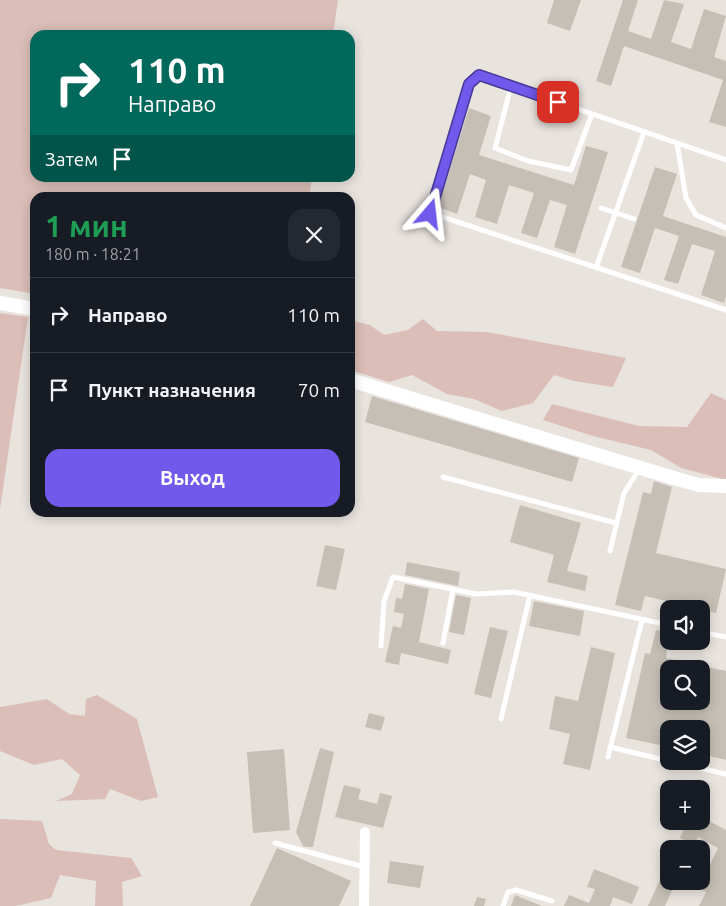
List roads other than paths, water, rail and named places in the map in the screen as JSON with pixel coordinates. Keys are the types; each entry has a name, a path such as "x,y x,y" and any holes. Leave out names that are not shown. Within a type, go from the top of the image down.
{"street":[{"path":"0,303 30,308"},
{"path":"355,382 699,485 726,486"},
{"path":"364,832 364,906"}],"lane":[{"path":"726,160 479,75 469,84 430,214 726,310"},
{"path":"511,86 495,148 528,161 571,170 592,114"},
{"path":"596,268 644,132"},
{"path":"677,143 686,198 691,207 696,215 726,228"},
{"path":"601,208 634,219"},
{"path":"610,551 624,493 640,467"},
{"path":"443,477 616,523"},
{"path":"381,646 384,601 393,577 476,594 514,592 660,623"},
{"path":"443,643 453,589"},
{"path":"501,719 530,595"},
{"path":"608,757 642,620"},
{"path":"710,634 726,637"},
{"path":"610,747 660,759"},
{"path":"709,770 726,774"},
{"path":"275,843 364,867"},
{"path":"504,906 508,892 516,890 552,901"}]}
